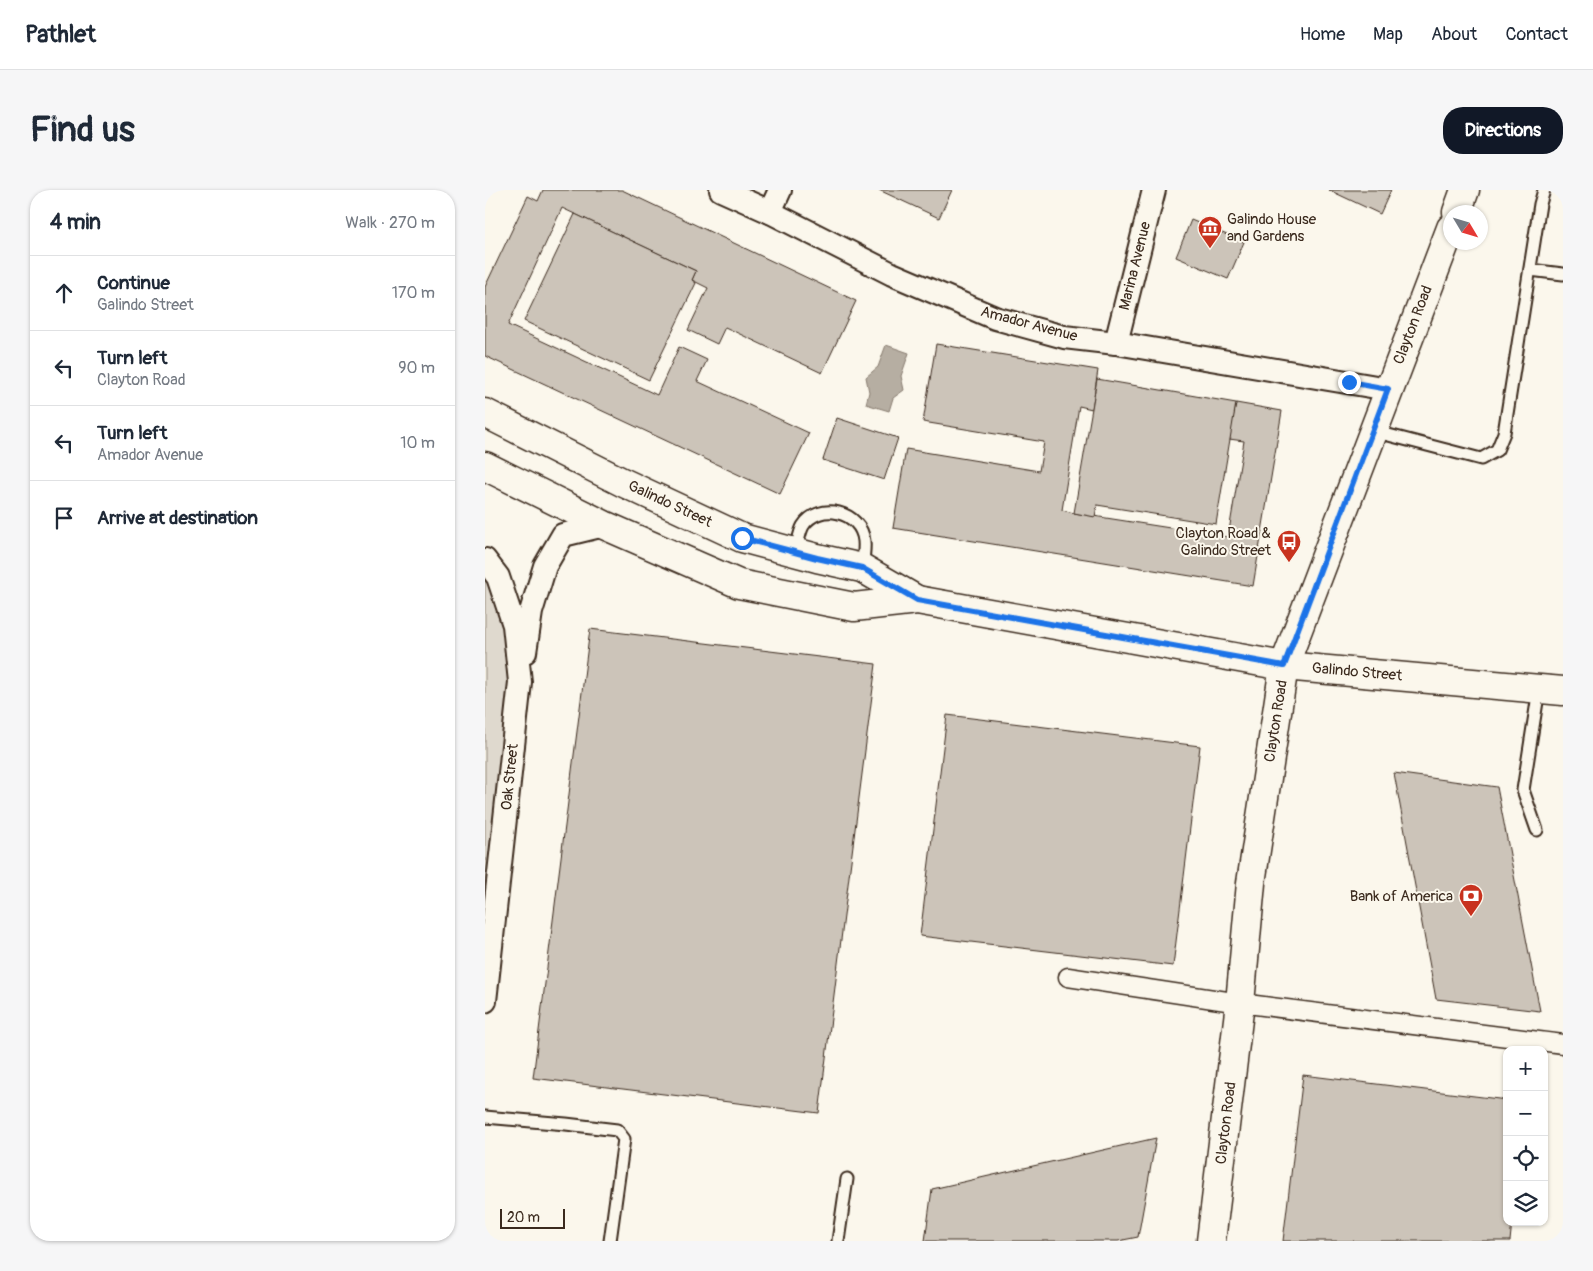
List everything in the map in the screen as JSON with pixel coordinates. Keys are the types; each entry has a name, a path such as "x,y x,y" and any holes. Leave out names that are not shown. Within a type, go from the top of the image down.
{"main road":[{"path":"1460,205 1465,190"},
{"name":"Clayton Road","path":"1211,1241 1240,1003 1251,883 1284,666 1443,248"},
{"name":"Galindo Street","path":"485,413 621,482 742,538 862,568 917,600"},
{"name":"Galindo Street","path":"485,466 604,525 739,584 854,606 917,600 1284,666 1551,690"}],"street":[{"name":"Amador Avenue","path":"721,190 770,212 893,274 995,318 1064,337 1116,343 1388,389"},
{"path":"770,212 780,190"},
{"name":"Marina Avenue","path":"1116,343 1155,190"},
{"path":"520,682 531,612 545,566 563,535 604,525"},
{"name":"Oak Street","path":"485,560 498,577 514,625 520,682 488,935 485,1001"},
{"path":"1068,977 1240,1003 1563,1044"}],"lane":[{"path":"1373,431 1481,459 1497,450 1504,433 1540,204 1544,190"},
{"path":"1530,270 1563,274"},
{"path":"795,552 803,527 815,514 831,511 847,515 859,527 864,540 862,568"},
{"path":"1537,830 1523,790 1551,690"},
{"path":"485,1117 617,1130 624,1139 610,1241"},
{"path":"838,1241 847,1179"}],"shaded area":[{"path":"886,345 909,353 901,376 904,390 893,398 889,411 866,404 869,392 866,377 878,367"},
{"path":"485,560 520,682 485,934"}],"building":[{"path":"543,190 622,190 856,301 822,373 725,327 717,344 688,330 708,288 692,280 696,271 562,208 508,325 657,395 679,347 707,360 697,381 809,433 780,494 485,356 485,287 528,196 538,201"},
{"path":"879,190 952,190 939,218"},
{"path":"1329,190 1391,190 1380,214"},
{"path":"575,214 696,271 692,280 696,283 649,380 524,321"},
{"name":"Galindo House and Gardens","path":"1191,220 1244,242 1228,279 1176,257"},
{"path":"936,344 1098,370 1092,409 1079,406 1062,510 1074,513 1228,537 1244,441 1229,439 1236,403 1282,411 1253,586 893,528 906,449 1039,471 1044,442 923,422"},
{"path":"1097,379 1236,403 1216,524 1097,505 1095,517 1074,513"},
{"path":"837,418 898,438 884,480 823,460"},
{"path":"590,629 876,664 819,1113 533,1078"},
{"path":"947,715 1200,746 1173,966 920,936"},
{"name":"Bank of America","path":"1394,773 1497,787 1540,1011 1436,999"},
{"path":"1303,1075 1503,1100 1503,1226 1512,1226 1510,1241 1283,1241"},
{"path":"1156,1138 1138,1237 1118,1241 925,1241 932,1189"}],"place":[{"name":"Galindo House and Gardens","path":"1210,249"},
{"name":"Clayton Road & Galindo Street","path":"1289,563"},
{"name":"Bank of America","path":"1471,917"}],"route":[{"path":"742,538 862,568 917,600 1284,666 1388,389 1349,382"}]}
